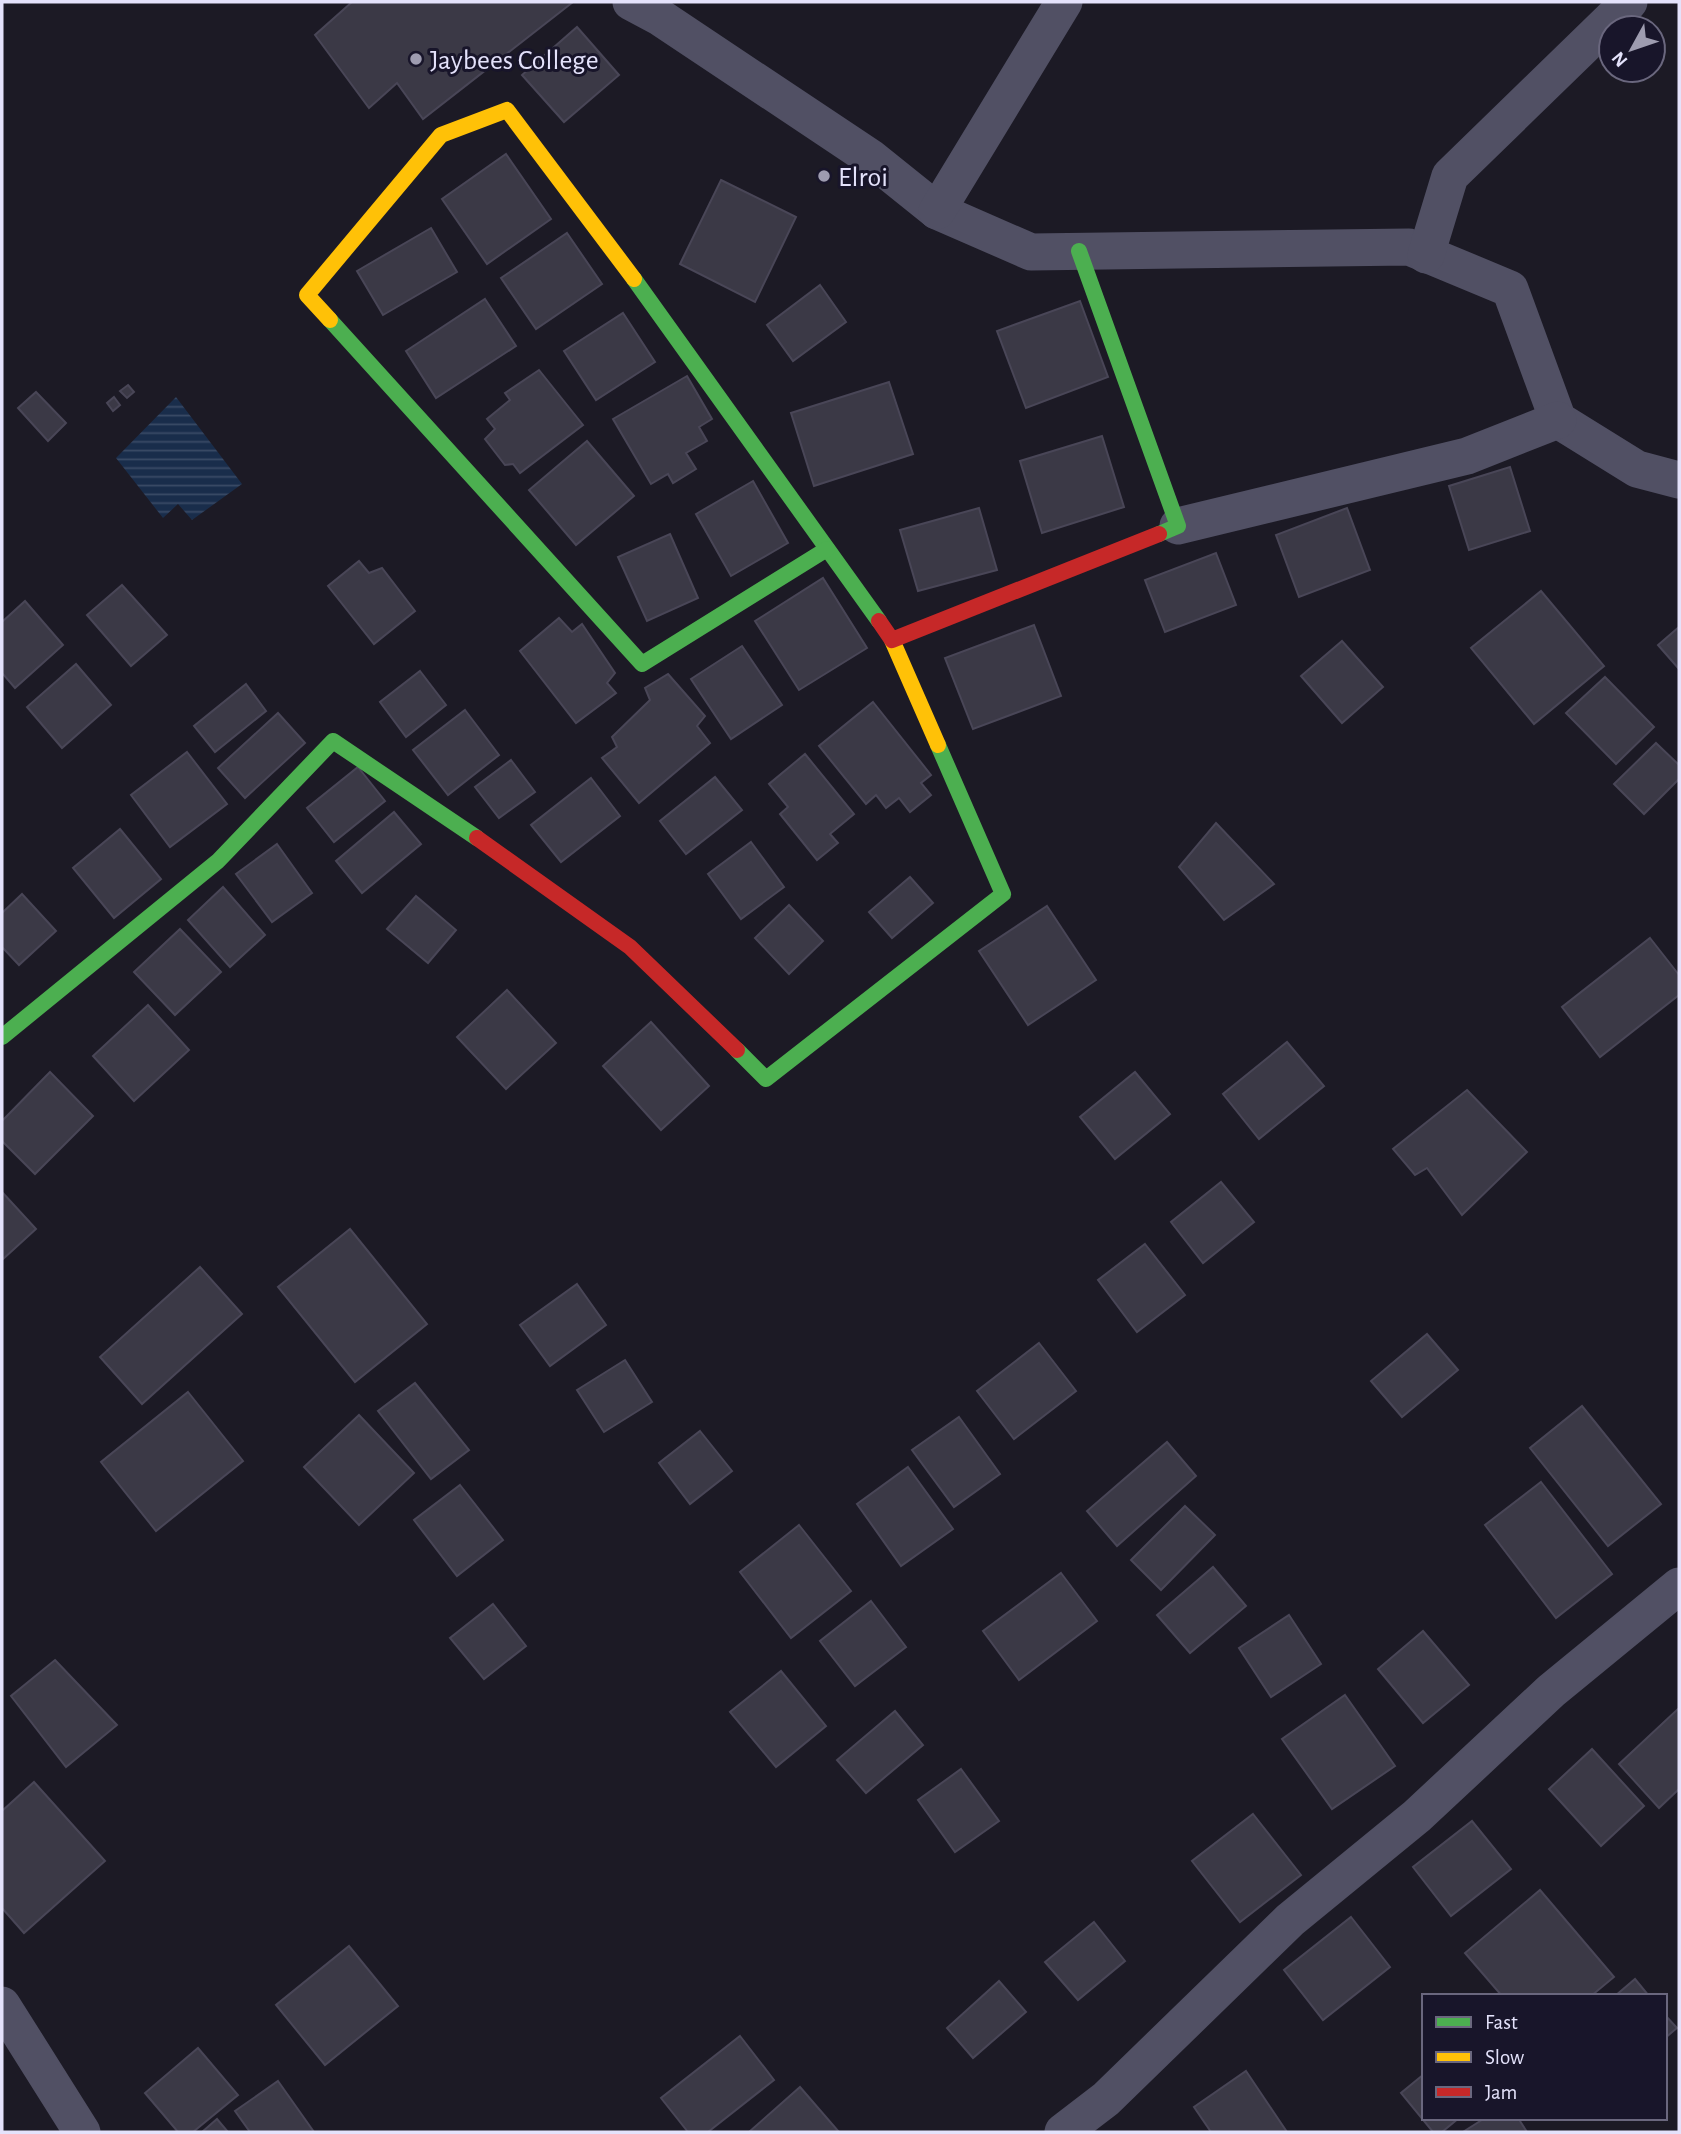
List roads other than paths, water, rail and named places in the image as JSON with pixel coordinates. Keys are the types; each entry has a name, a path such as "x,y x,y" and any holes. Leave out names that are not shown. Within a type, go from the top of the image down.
{"street":[{"path":"631,2 661,18 871,159 937,211 1031,252 1409,247 1510,289 1558,420 1637,469 1679,480"},
{"path":"937,211 1064,2"},
{"path":"1426,255 1450,176 1629,2"},
{"path":"2,1037 218,861 332,741 425,800 630,947 766,1079 1003,894 892,640 583,207 507,110 441,135 307,295 642,664 827,549"},
{"path":"1079,251 1178,526"},
{"path":"892,640 1178,526 1467,456 1558,420"},
{"path":"1063,2132 1106,2099 1290,1920 1417,1816 1551,1691 1679,1586"},
{"path":"2,2005 82,2132"}],"water":[{"path":"176,397 242,484 192,520 178,504 163,518 116,458"}],"place":[{"name":"Jaybees College","path":"416,59"},
{"name":"Elroi","path":"824,176"}]}
